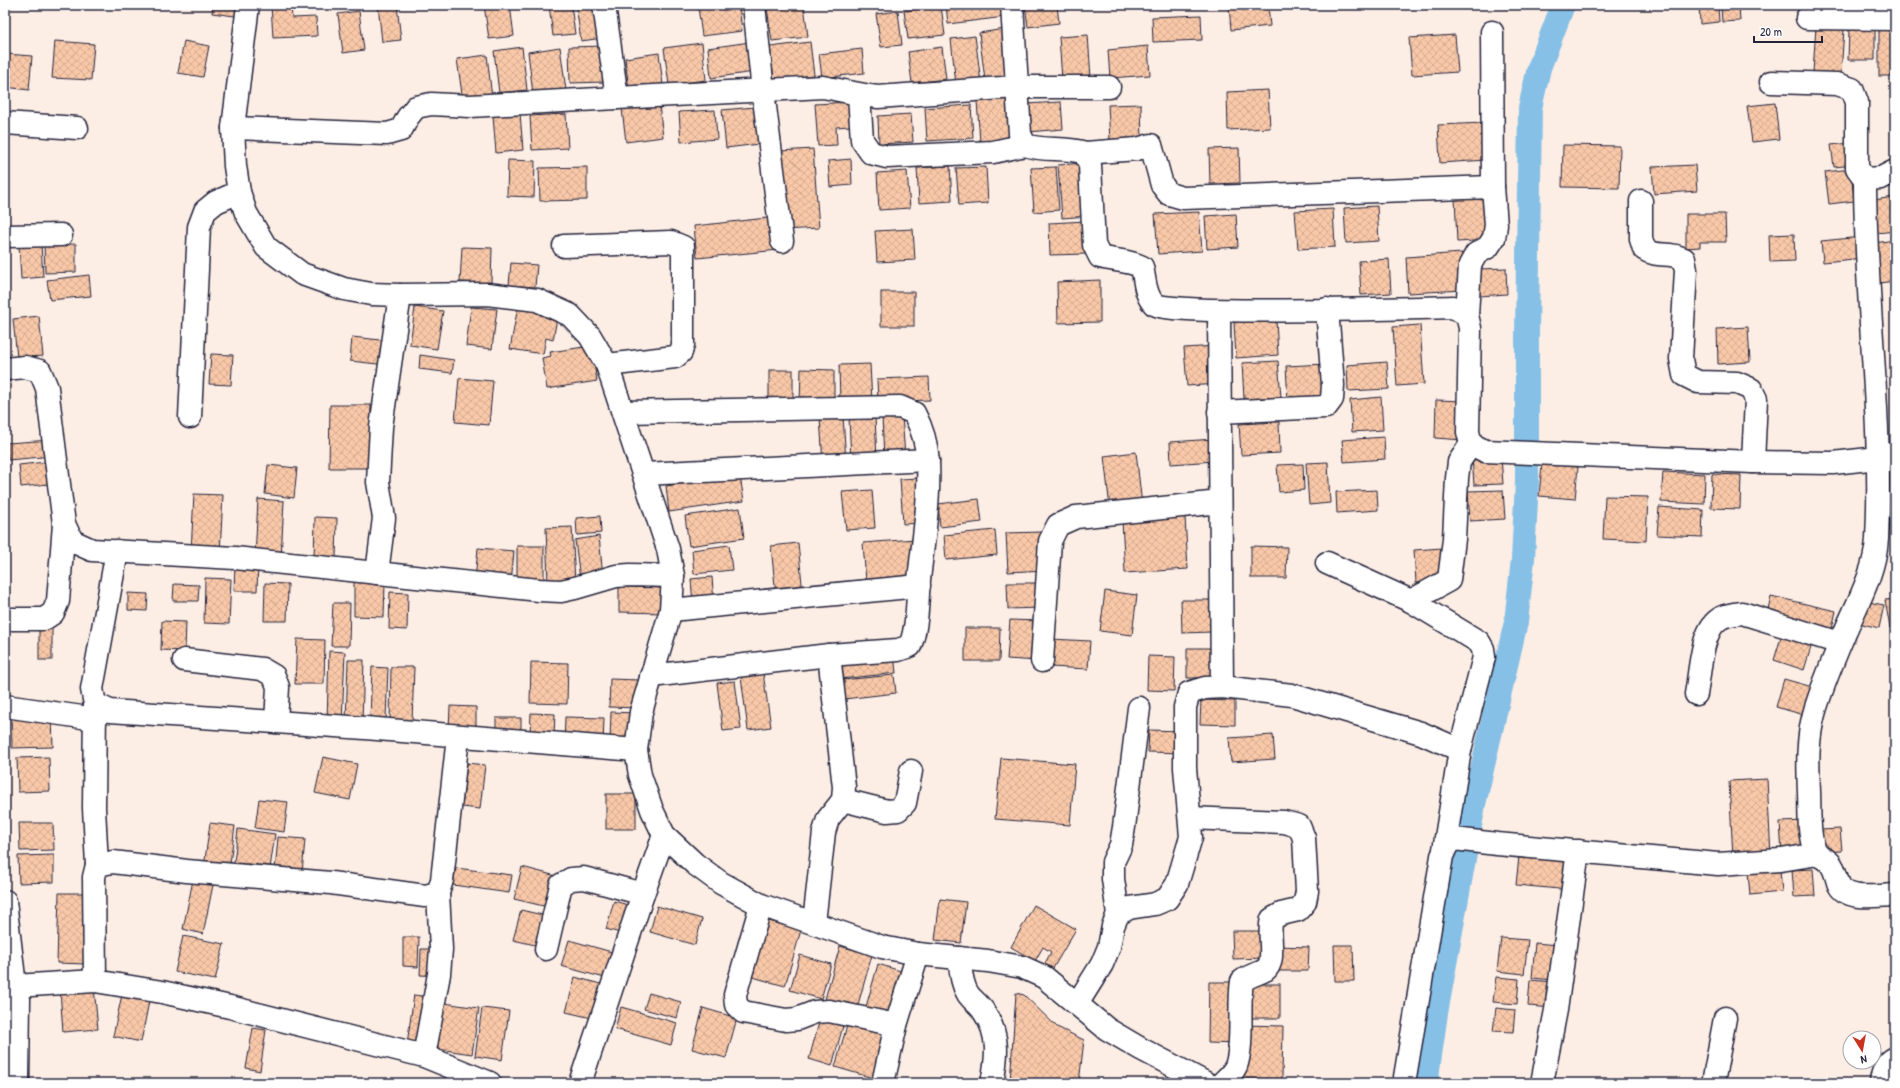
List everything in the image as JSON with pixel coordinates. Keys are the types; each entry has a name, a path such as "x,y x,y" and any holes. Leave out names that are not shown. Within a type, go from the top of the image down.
{"street":[{"path":"248,5 232,128 239,192 246,213 266,247 302,274 344,289 371,294 487,294 537,300 570,315 590,336 607,365 624,412 668,549 673,576 671,610 641,712 636,750 640,775 652,810 664,835 695,864 721,883 761,904 814,924 882,947 918,954 1022,967 1044,977 1107,1029 1140,1049 1206,1083"},
{"path":"604,5 617,98"},
{"path":"754,5 763,92 782,241"},
{"path":"1012,5 1020,134 1025,145"},
{"path":"1808,18 1842,12 1895,19"},
{"path":"1411,601 1449,580 1455,533 1459,467 1460,462 1471,444 1468,432 1470,328 1467,315 1470,265 1476,254 1488,247 1494,238 1496,225 1494,187 1492,32"},
{"path":"1771,82 1837,84 1852,89 1857,102 1857,168 1865,179 1865,225 1887,456 1874,561 1869,579 1840,643 1814,713 1811,729 1808,772 1812,842 1818,854 1830,862 1836,872 1840,886 1849,894 1860,896 1895,895"},
{"path":"232,128 387,134 401,130 416,107 430,104 470,106 823,88 878,97 1016,87 1109,87"},
{"path":"859,95 862,140 871,153 887,157 993,152 1025,145 1037,149 1074,149 1085,152 1137,149 1151,145 1162,185 1169,194 1183,198 1494,187"},
{"path":"5,123 77,128"},
{"path":"1085,152 1090,165 1094,245 1100,257 1111,260 1132,262 1142,267 1147,294 1154,304 1165,308 1219,311 1453,307 1467,315"},
{"path":"1865,179 1881,178 1895,171"},
{"path":"190,417 199,227 205,211 216,202 239,192"},
{"path":"1642,201 1641,239 1644,249 1652,254 1674,254 1684,259 1686,270 1681,360 1684,375 1698,382 1737,383 1751,389 1756,399 1753,462"},
{"path":"5,236 61,235"},
{"path":"564,246 671,242 683,247 683,345 681,352 675,357 607,365"},
{"path":"377,573 384,518 378,482 381,427 400,295"},
{"path":"1219,412 1326,407 1332,399 1333,385 1327,309"},
{"path":"1219,311 1222,687"},
{"path":"5,369 25,367 40,371 47,388 64,524 58,601 53,613 44,619 5,619"},
{"path":"624,412 900,407 914,412 922,428 928,460 928,486 919,586 914,637 910,646 898,650 829,655 651,676"},
{"path":"1471,444 1485,451 1509,454 1548,454 1753,462 1832,463 1887,456"},
{"path":"644,474 928,460"},
{"path":"1042,661 1050,541 1058,525 1076,517 1220,502"},
{"path":"64,524 72,541 92,550 234,558 539,590 561,591 616,576 673,576"},
{"path":"95,981 94,877 97,865 94,808 95,711 92,690 117,551"},
{"path":"1327,563 1411,601 1479,642 1483,649 1484,657 1460,750 1449,845 1404,1083"},
{"path":"671,610 919,586"},
{"path":"1696,694 1707,633 1718,620 1731,614 1742,613 1840,643"},
{"path":"814,924 824,832 828,819 843,800 844,787 829,655"},
{"path":"184,660 262,669 274,676 278,687 276,722"},
{"path":"1118,914 1129,908 1155,904 1167,899 1177,884 1191,837 1185,768 1185,707 1190,694 1205,688 1222,687 1292,695 1421,733 1460,750"},
{"path":"5,706 276,722 636,750"},
{"path":"1077,1004 1102,964 1118,914 1113,879 1114,862 1121,846 1140,708"},
{"path":"424,1056 439,974 441,949 438,893 442,880 458,737"},
{"path":"843,800 887,811 898,810 905,803 911,771"},
{"path":"1190,818 1284,822 1299,826 1304,838 1307,891 1305,902 1298,910 1281,914 1272,919 1269,927 1272,952 1271,962 1266,970 1251,974 1242,981 1240,992 1239,1052 1236,1065 1231,1075 1222,1083"},
{"path":"580,1083 664,835"},
{"path":"1449,845 1498,844 1718,864 1781,860 1818,854"},
{"path":"1542,1083 1556,1010 1578,851"},
{"path":"97,865 113,862 187,871 331,883 426,896 438,893"},
{"path":"546,949 561,885 571,879 584,878 643,894"},
{"path":"5,901 10,985 19,999 18,1083"},
{"path":"761,904 735,995 736,1005 743,1012 786,1020 797,1019 815,1012 830,1011 896,1025"},
{"path":"883,1083 896,1025 918,954"},
{"path":"959,958 962,979 968,993 984,1012 994,1029 997,1049 992,1083"},
{"path":"10,985 95,981 129,985 230,1007 424,1056 446,1074 490,1083"},
{"path":"1713,1083 1725,1018"},
{"path":"1881,1083 1882,1073 1888,1061 1895,1058"}],"building":[{"path":"213,5 243,5 242,17 212,13"},
{"path":"271,5 291,5 292,18 316,17 317,36 273,38"},
{"path":"378,5 397,5 401,40 382,42"},
{"path":"484,5 510,5 514,36 489,39"},
{"path":"549,5 571,5 575,34 553,36"},
{"path":"576,5 599,5 603,38 581,41"},
{"path":"713,5 739,5 742,31 702,36 698,7"},
{"path":"804,5 808,37 772,41 767,8"},
{"path":"946,5 1004,5 1005,17 948,24"},
{"path":"1025,5 1057,5 1059,23 1028,27"},
{"path":"1229,5 1268,5 1270,26 1231,30"},
{"path":"1699,5 1718,5 1719,22 1700,24"},
{"path":"1721,5 1739,5 1740,21 1722,22"},
{"path":"941,6 945,35 908,39 904,11"},
{"path":"359,11 364,50 343,53 338,14"},
{"path":"898,11 902,45 881,47 876,14"},
{"path":"1201,15 1202,40 1153,42 1152,17"},
{"path":"1816,26 1844,29 1841,74 1813,72"},
{"path":"1879,26 1895,26 1895,76 1879,76"},
{"path":"1005,29 1011,77 985,80 979,33"},
{"path":"1849,29 1875,29 1875,60 1848,60"},
{"path":"1088,35 1091,78 1062,80 1059,37"},
{"path":"1455,35 1458,72 1412,75 1409,38"},
{"path":"975,36 981,82 956,85 951,39"},
{"path":"55,41 94,44 91,80 52,78"},
{"path":"184,41 209,46 203,77 178,73"},
{"path":"750,42 754,72 711,78 708,48"},
{"path":"810,42 814,75 774,81 770,47"},
{"path":"702,43 706,80 669,85 664,48"},
{"path":"604,46 605,82 570,83 569,47"},
{"path":"1148,46 1150,75 1110,78 1108,50"},
{"path":"522,47 527,90 499,93 494,51"},
{"path":"560,47 566,90 533,94 528,52"},
{"path":"942,47 946,79 912,83 908,52"},
{"path":"862,49 864,73 822,78 819,54"},
{"path":"659,53 663,85 629,90 625,58"},
{"path":"6,54 32,56 29,90 5,87"},
{"path":"487,55 492,98 463,101 457,59"},
{"path":"1268,90 1270,128 1228,130 1227,92"},
{"path":"1012,99 1015,140 980,142 977,101"},
{"path":"850,102 851,126 836,127 837,145 818,146 815,104"},
{"path":"1061,102 1063,129 1028,132 1026,104"},
{"path":"1775,103 1779,139 1752,142 1747,106"},
{"path":"1141,104 1142,140 1110,141 1108,105"},
{"path":"659,105 663,137 626,142 622,109"},
{"path":"971,105 973,138 927,141 925,108"},
{"path":"755,107 759,144 726,148 722,110"},
{"path":"715,110 717,139 681,142 679,112"},
{"path":"520,113 523,150 496,153 493,116"},
{"path":"566,114 568,148 532,150 530,116"},
{"path":"911,114 913,142 879,144 878,116"},
{"path":"1484,123 1487,160 1440,163 1438,125"},
{"path":"1851,143 1854,165 1834,167 1831,145"},
{"path":"1563,145 1620,146 1619,188 1562,187"},
{"path":"1239,148 1240,183 1210,184 1209,149"},
{"path":"813,149 819,228 785,230 780,151"},
{"path":"851,159 852,185 830,187 828,161"},
{"path":"508,160 535,161 534,197 507,196"},
{"path":"1084,163 1088,216 1062,218 1058,165"},
{"path":"1695,165 1697,191 1654,194 1652,167"},
{"path":"950,166 952,201 919,203 917,168"},
{"path":"587,167 587,200 540,201 539,168"},
{"path":"986,167 988,203 959,205 956,168"},
{"path":"1056,167 1059,210 1034,212 1031,168"},
{"path":"1851,169 1854,201 1829,204 1825,172"},
{"path":"907,171 910,208 879,210 877,173"},
{"path":"1488,196 1491,240 1457,242 1455,198"},
{"path":"1895,197 1895,231 1877,233 1873,200"},
{"path":"1377,206 1379,241 1346,243 1344,208"},
{"path":"1333,209 1335,247 1298,249 1295,211"},
{"path":"1199,212 1202,251 1158,254 1155,214"},
{"path":"1236,214 1238,247 1207,249 1205,216"},
{"path":"1686,214 1725,214 1726,242 1700,242 1700,247 1686,248"},
{"path":"776,217 779,250 697,258 694,226"},
{"path":"1087,221 1088,254 1050,255 1049,223"},
{"path":"913,229 915,260 877,262 875,231"},
{"path":"1794,234 1795,261 1770,262 1769,235"},
{"path":"1861,237 1864,258 1823,262 1821,241"},
{"path":"1895,240 1895,281 1879,283 1874,243"},
{"path":"41,244 43,277 21,279 19,245"},
{"path":"76,244 76,272 45,273 44,245"},
{"path":"462,247 492,248 491,283 460,282"},
{"path":"1462,253 1464,290 1408,293 1406,257"},
{"path":"1389,259 1391,293 1361,295 1359,261"},
{"path":"511,263 537,265 535,287 509,285"},
{"path":"1506,268 1507,294 1480,296 1479,269"},
{"path":"89,275 91,296 50,300 47,280"},
{"path":"1100,280 1100,322 1058,323 1057,282"},
{"path":"881,292 914,292 914,326 881,326"},
{"path":"518,306 558,313 553,340 546,338 543,354 510,349"},
{"path":"415,307 443,311 437,349 410,345"},
{"path":"471,307 497,309 492,349 466,346"},
{"path":"39,316 43,356 17,358 13,319"},
{"path":"1276,320 1278,355 1236,358 1234,322"},
{"path":"1420,325 1424,384 1397,386 1393,327"},
{"path":"1748,327 1750,362 1718,364 1717,329"},
{"path":"352,337 390,341 387,365 350,361"},
{"path":"591,346 597,381 547,389 542,358 551,356 550,352"},
{"path":"1216,346 1219,384 1187,386 1184,348"},
{"path":"211,354 233,355 231,385 209,384"},
{"path":"420,355 454,360 452,373 419,369"},
{"path":"1278,361 1281,397 1244,399 1242,363"},
{"path":"1387,362 1389,389 1348,391 1347,365"},
{"path":"870,364 872,402 840,403 839,365"},
{"path":"1325,364 1327,398 1288,401 1286,366"},
{"path":"801,369 834,370 834,404 800,403"},
{"path":"769,370 793,370 793,402 769,402"},
{"path":"929,377 930,400 878,402 877,379"},
{"path":"459,378 493,381 489,425 455,422"},
{"path":"1381,397 1383,430 1352,432 1350,400"},
{"path":"1436,400 1465,401 1463,440 1435,438"},
{"path":"330,405 371,405 370,468 329,468"},
{"path":"843,416 846,462 823,463 820,417"},
{"path":"875,416 877,460 851,461 849,417"},
{"path":"902,416 905,456 884,457 882,417"},
{"path":"1279,422 1280,453 1241,455 1239,424"},
{"path":"1384,437 1385,459 1344,462 1342,440"},
{"path":"1214,439 1215,461 1171,464 1170,442"},
{"path":"51,440 53,456 8,460 7,443"},
{"path":"1136,452 1142,505 1110,508 1104,456"},
{"path":"1501,456 1503,484 1474,485 1472,457"},
{"path":"54,461 57,483 21,487 19,465"},
{"path":"1328,462 1330,503 1309,505 1306,463"},
{"path":"1303,464 1304,490 1279,492 1277,465"},
{"path":"1542,464 1578,467 1575,499 1539,496"},
{"path":"1895,464 1895,495 1884,497 1880,466"},
{"path":"268,465 297,468 294,498 265,494"},
{"path":"1663,472 1705,474 1704,504 1661,502"},
{"path":"1712,474 1741,475 1740,509 1711,508"},
{"path":"740,476 744,501 669,512 666,486"},
{"path":"919,478 922,523 903,524 900,479"},
{"path":"872,490 875,528 846,530 842,492"},
{"path":"1377,490 1378,510 1337,513 1336,492"},
{"path":"1503,490 1505,519 1470,521 1468,491"},
{"path":"194,494 223,495 220,553 191,552"},
{"path":"1605,496 1648,497 1646,541 1603,539"},
{"path":"258,499 284,501 281,558 255,557"},
{"path":"979,499 982,522 940,527 938,504"},
{"path":"1659,507 1703,510 1702,537 1657,535"},
{"path":"740,508 744,538 689,546 685,516"},
{"path":"600,516 601,533 577,535 576,518"},
{"path":"315,517 337,518 336,560 314,560"},
{"path":"1185,517 1188,569 1125,573 1122,521"},
{"path":"572,527 575,582 548,584 546,528"},
{"path":"995,530 997,555 946,560 944,535"},
{"path":"1042,532 1045,570 1008,572 1006,533"},
{"path":"599,536 603,577 580,579 575,540"},
{"path":"915,539 918,578 866,582 863,543"},
{"path":"798,543 803,594 776,596 771,546"},
{"path":"729,545 732,570 694,574 692,550"},
{"path":"517,546 544,546 544,585 517,585"},
{"path":"1251,546 1287,547 1286,578 1251,578"},
{"path":"478,548 514,551 511,583 475,580"},
{"path":"1442,548 1444,581 1416,583 1414,550"},
{"path":"235,563 258,563 257,591 234,591"},
{"path":"712,577 714,602 693,604 691,579"},
{"path":"205,578 231,579 229,624 204,623"},
{"path":"354,582 385,583 384,617 354,616"},
{"path":"265,583 288,584 287,621 264,621"},
{"path":"1007,583 1041,583 1042,608 1008,609"},
{"path":"174,584 199,585 198,601 173,601"},
{"path":"619,587 666,588 665,613 619,612"},
{"path":"1105,591 1137,595 1132,635 1100,631"},
{"path":"390,592 408,593 407,630 389,629"},
{"path":"128,593 148,594 147,611 128,610"},
{"path":"1771,596 1836,611 1831,633 1766,618"},
{"path":"1895,599 1895,627 1890,628 1885,600"},
{"path":"1181,600 1211,600 1212,632 1182,633"},
{"path":"1863,601 1884,605 1879,628 1858,623"},
{"path":"333,603 350,603 349,646 331,646"},
{"path":"1010,620 1040,621 1038,661 1007,659"},
{"path":"162,621 186,622 185,651 161,650"},
{"path":"39,627 52,627 52,660 39,660"},
{"path":"965,628 1000,628 999,661 965,661"},
{"path":"1782,634 1812,644 1804,670 1774,660"},
{"path":"297,639 325,640 324,684 295,684"},
{"path":"1051,639 1090,641 1088,669 1050,667"},
{"path":"1187,648 1216,648 1215,678 1187,678"},
{"path":"329,651 345,652 342,723 327,722"},
{"path":"894,654 896,673 840,679 838,660"},
{"path":"1148,656 1175,657 1174,691 1147,690"},
{"path":"348,660 364,660 362,722 346,722"},
{"path":"531,662 568,663 567,704 530,703"},
{"path":"372,667 388,668 386,719 370,718"},
{"path":"391,667 414,667 412,722 390,721"},
{"path":"763,673 771,727 748,730 741,677"},
{"path":"894,675 896,693 844,699 842,680"},
{"path":"610,679 640,680 639,708 609,707"},
{"path":"1784,679 1816,688 1808,716 1776,707"},
{"path":"735,681 741,729 723,731 717,683"},
{"path":"1201,700 1235,701 1235,725 1200,724"},
{"path":"450,706 476,707 476,730 449,730"},
{"path":"611,712 635,713 634,742 610,741"},
{"path":"531,713 555,714 554,736 530,735"},
{"path":"52,714 53,747 12,748 11,716"},
{"path":"565,717 604,718 603,745 564,744"},
{"path":"496,718 521,718 521,736 496,735"},
{"path":"1149,730 1183,731 1183,753 1148,752"},
{"path":"1273,735 1275,759 1231,762 1229,738"},
{"path":"49,757 50,791 18,792 17,758"},
{"path":"323,757 357,764 350,800 315,793"},
{"path":"1001,758 1075,764 1070,825 995,819"},
{"path":"467,763 485,765 480,809 462,807"},
{"path":"1767,779 1771,856 1733,858 1729,781"},
{"path":"606,794 636,794 636,829 606,829"},
{"path":"259,799 288,802 284,832 255,828"},
{"path":"1806,821 1808,854 1782,855 1780,822"},
{"path":"19,823 53,823 54,850 20,851"},
{"path":"210,823 235,826 229,871 204,867"},
{"path":"238,829 275,834 269,875 233,871"},
{"path":"1840,829 1842,851 1822,852 1820,830"},
{"path":"278,837 305,839 302,874 275,872"},
{"path":"54,855 54,882 19,883 18,856"},
{"path":"1519,856 1573,861 1570,890 1516,885"},
{"path":"522,867 560,877 552,908 514,899"},
{"path":"456,868 512,875 509,893 453,885"},
{"path":"1813,869 1815,896 1794,897 1792,870"},
{"path":"1780,870 1782,892 1750,895 1748,872"},
{"path":"194,875 214,880 203,934 183,929"},
{"path":"59,893 86,893 85,964 57,963"},
{"path":"940,899 966,902 961,943 935,940"},
{"path":"614,901 635,907 627,935 606,929"},
{"path":"1034,905 1076,929 1052,970 1044,965 1051,952 1043,947 1035,961 1011,947"},
{"path":"657,906 702,919 695,945 650,932"},
{"path":"521,910 551,917 544,947 513,940"},
{"path":"765,920 801,930 785,986 749,976"},
{"path":"1232,931 1268,931 1268,958 1233,959"},
{"path":"183,936 224,944 215,980 175,972"},
{"path":"403,937 419,937 418,967 403,966"},
{"path":"1501,938 1528,940 1524,974 1497,971"},
{"path":"569,940 619,954 612,980 561,966"},
{"path":"1535,943 1558,945 1554,980 1532,978"},
{"path":"1334,945 1353,945 1354,981 1335,981"},
{"path":"840,946 872,955 857,1008 825,999"},
{"path":"1276,946 1309,947 1308,971 1275,971"},
{"path":"421,949 439,949 437,976 420,975"},
{"path":"800,955 831,964 821,999 790,990"},
{"path":"878,964 907,973 895,1016 866,1007"},
{"path":"575,977 604,985 596,1019 566,1012"},
{"path":"1496,977 1519,979 1517,1004 1493,1002"},
{"path":"1530,980 1555,982 1553,1008 1528,1006"},
{"path":"1209,982 1238,982 1237,1044 1208,1043"},
{"path":"1244,984 1280,984 1280,1018 1244,1018"},
{"path":"94,987 98,1029 63,1032 60,990"},
{"path":"123,990 150,996 141,1042 113,1036"},
{"path":"5,992 12,992 14,1018 5,1019"},
{"path":"649,993 681,1002 677,1018 644,1009"},
{"path":"1016,993 1024,995 1057,1027 1084,1040 1079,1083 1010,1083"},
{"path":"414,995 429,997 422,1046 407,1044"},
{"path":"437,1002 479,1008 472,1054 431,1048"},
{"path":"621,1007 677,1023 671,1045 615,1029"},
{"path":"482,1008 509,1011 502,1060 475,1056"},
{"path":"703,1008 737,1018 726,1058 692,1049"},
{"path":"1496,1008 1515,1010 1513,1032 1493,1031"},
{"path":"820,1019 843,1026 832,1066 809,1059"},
{"path":"848,1022 889,1034 876,1079 835,1067"},
{"path":"1243,1025 1283,1026 1282,1079 1243,1079"},
{"path":"253,1028 266,1030 260,1071 246,1068"},
{"path":"10,1064 11,1083 5,1083 5,1065"}],"waterway":[{"path":"1426,1083 1436,1013 1474,804 1516,622 1523,559 1527,481 1530,108 1539,68 1563,5"}]}
